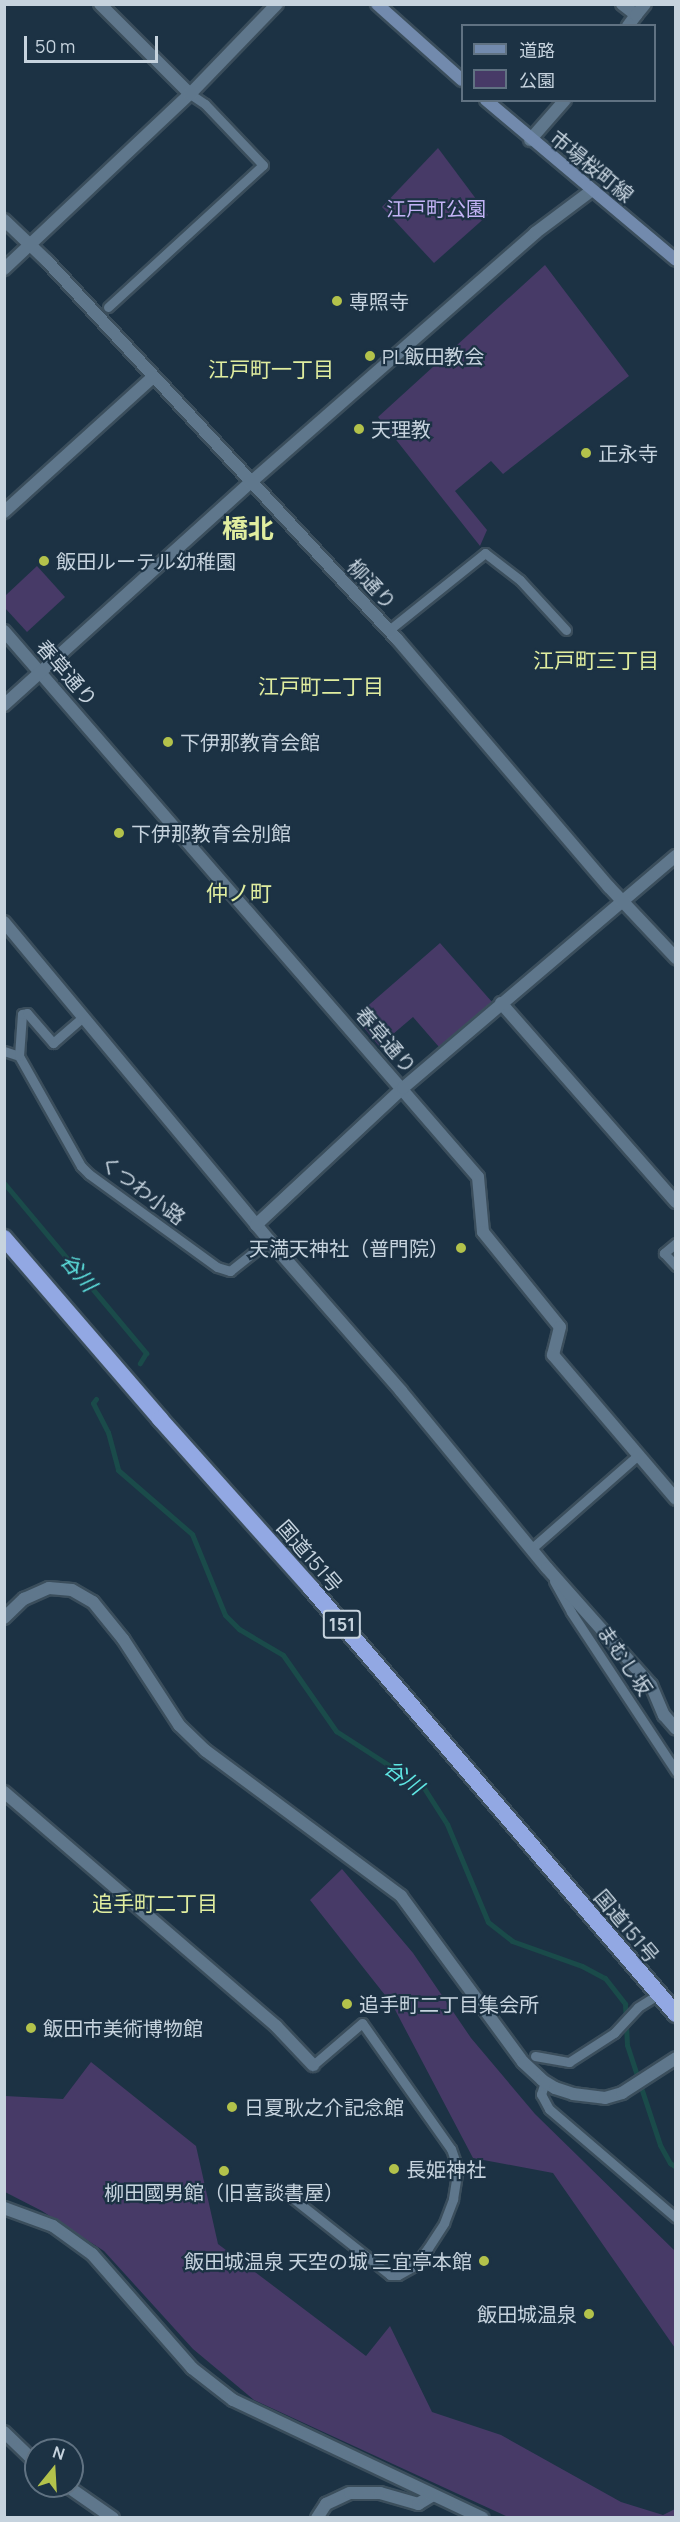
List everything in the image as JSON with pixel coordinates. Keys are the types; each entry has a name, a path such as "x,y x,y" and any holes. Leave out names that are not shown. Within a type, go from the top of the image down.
{"highway":[{"name":"国道151号","path":"4,1238 160,1419 311,1588 675,2014"}],"main road":[{"path":"377,4 461,79"},
{"name":"市場桜町線","path":"488,102 530,140 675,260"}],"street":[{"path":"100,4 190,94"},
{"path":"4,269 190,94 277,4"},
{"path":"622,4 632,20 645,4"},
{"path":"530,140 563,102"},
{"path":"4,705 251,482 535,233 591,191"},
{"name":"柳通り","path":"4,220 389,630 622,900 675,958"},
{"path":"4,512 153,377"},
{"name":"春草通り","path":"4,631 478,1177 483,1232 560,1327 553,1355 675,1499"},
{"path":"256,1225 403,1088 675,856"},
{"path":"4,922 256,1225 393,1382 547,1568 651,1685 664,1715 675,1729"},
{"path":"501,1003 675,1202"},
{"path":"4,1617 24,1599 49,1588 72,1590 93,1602 123,1639 179,1725 206,1751 401,1896 523,2062 545,2082 555,2088 590,2098 605,2098 630,2089 675,2058"},
{"path":"4,1792 276,2026 313,2065"},
{"path":"4,2208 53,2226 92,2254 192,2368 233,2400 483,2517"},
{"path":"4,2432 24,2451"},
{"path":"317,2517 326,2504 350,2493 380,2493 418,2504 433,2495"},
{"path":"84,2497 113,2517"}],"lane":[{"path":"108,308 263,165 205,104 190,94"},
{"path":"389,630 485,554 520,580 566,630"},
{"path":"4,1051 19,1056 22,1014 27,1013 53,1043 82,1018"},
{"name":"くつわ小路","path":"19,1056 81,1166 89,1174 217,1268 230,1271 269,1240"},
{"path":"675,1243 664,1253 675,1266"},
{"path":"531,1549 638,1455"},
{"name":"まむし坂","path":"547,1568 571,1612 675,1772"},
{"path":"535,2056 569,2062 614,2033 638,2007 657,1995"},
{"path":"285,2192 390,2275 398,2275 414,2266 444,2223 453,2199 458,2169 451,2149 362,2024 313,2065"},
{"path":"545,2082 541,2094 549,2109 675,2218"}],"green space":[{"name":"江戸町公園","path":"438,148 488,215 434,263 382,207"},
{"path":"545,265 629,376 503,474 491,461 455,491 487,530 480,546 378,417"},
{"path":"37,566 65,597 27,632 5,608 5,596"},
{"path":"440,943 492,1002 439,1047 413,1017 379,1046 355,1017"},
{"path":"342,1869 413,1953 471,2038 535,2114 675,2251 675,2348 553,2173 473,2158 392,2004 310,1900"},
{"path":"91,2062 196,2146 218,2244 366,2356 390,2326 432,2412 501,2435 621,2502 663,2515 675,2509 675,2517 508,2517 254,2400 193,2349 104,2251 42,2211 5,2192 5,2096 63,2099"}],"waterway":[{"name":"谷川","path":"4,1183 146,1353 140,1363"},
{"name":"谷川","path":"96,1399 93,1403 108,1432 118,1470 192,1534 225,1615 239,1629 283,1655 336,1731 424,1788 447,1824 488,1922 512,1941 582,1966 605,1978 625,2004 627,2045 660,2145 670,2163 676,2167"}],"place":[{"name":"専照寺","path":"337,301"},
{"name":"PL飯田教会","path":"370,356"},
{"name":"天理教","path":"359,429"},
{"name":"正永寺","path":"586,453"},
{"name":"飯田ルーテル幼稚園","path":"44,561"},
{"name":"下伊那教育会館","path":"168,742"},
{"name":"下伊那教育会別館","path":"119,833"},
{"name":"天満天神社（普門院）","path":"461,1248"},
{"name":"追手町二丁目集会所","path":"347,2004"},
{"name":"飯田市美術博物館","path":"31,2028"},
{"name":"日夏耿之介記念館","path":"232,2107"},
{"name":"長姫神社","path":"394,2169"},
{"name":"柳田國男館（旧喜談書屋）","path":"224,2171"},
{"name":"飯田城温泉 天空の城 三宜亭本館","path":"484,2261"},
{"name":"飯田城温泉","path":"589,2314"}],"district":[{"name":"江戸町一丁目","path":"271,369"},
{"name":"橋北","path":"248,529"},
{"name":"江戸町三丁目","path":"596,660"},
{"name":"江戸町二丁目","path":"321,686"},
{"name":"仲ノ町","path":"239,894"},
{"name":"追手町二丁目","path":"155,1903"}]}
